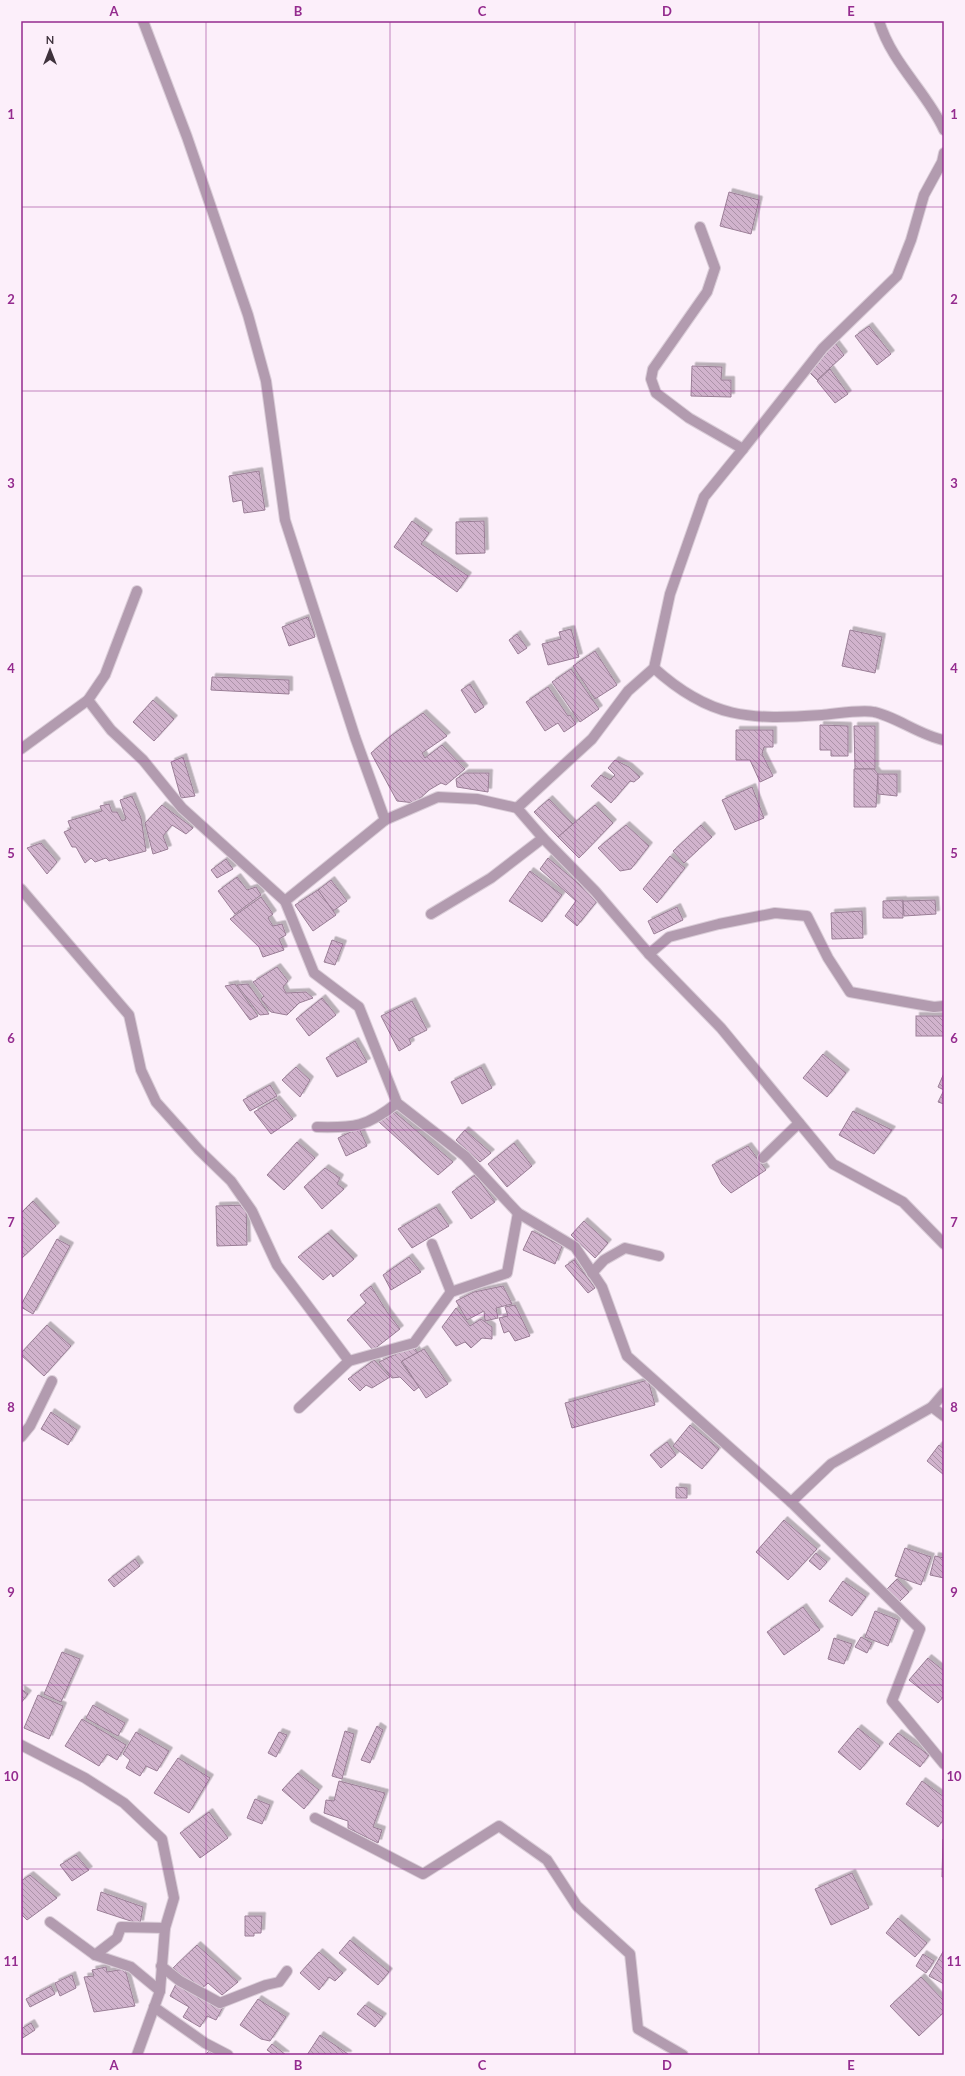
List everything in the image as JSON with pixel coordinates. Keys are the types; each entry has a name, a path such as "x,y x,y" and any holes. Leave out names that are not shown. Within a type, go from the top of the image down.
{"street":[{"path":"143,21 188,137 248,314 266,380 285,520 355,737 385,820"},
{"path":"879,21 902,68 938,117 944,130"},
{"path":"517,808 592,739 628,691 654,668 670,594 704,497 823,348 898,276 911,240 924,195 942,162 944,153"},
{"path":"700,227 715,268 707,292 653,369 651,378 656,393 690,418 743,449"},
{"path":"21,750 88,700 105,675 137,591"},
{"path":"654,668 673,686 696,699 732,714 779,718 873,711 944,740"},
{"path":"88,700 111,730 143,760 182,808 285,901 314,973 359,1007 397,1103 465,1156 518,1213 575,1247 602,1287 627,1356 791,1502 920,1629 892,1701 944,1764"},
{"path":"285,901 385,820 438,797 477,799 517,808 543,838 596,891 649,954 721,1028 833,1164 903,1202 944,1244"},
{"path":"431,914 491,878 543,838"},
{"path":"21,889 129,1015 141,1070 156,1102 199,1150 231,1181 252,1211 277,1266 349,1361"},
{"path":"649,954 669,937 719,924 775,913 807,916 828,958 850,992 934,1007 944,1006"},
{"path":"317,1127 339,1128 362,1126 397,1103"},
{"path":"763,1158 799,1123"},
{"path":"299,1408 349,1361 414,1343 451,1292 507,1273 518,1213"},
{"path":"432,1244 451,1292"},
{"path":"592,1273 604,1260 625,1248 659,1256"},
{"path":"21,1437 30,1426 52,1381"},
{"path":"791,1502 830,1464 932,1407 944,1393"},
{"path":"932,1407 944,1416"},
{"path":"21,1745 85,1778 124,1803 162,1839 174,1898 165,1928 160,1991 137,2055"},
{"path":"315,1818 423,1874 499,1826 547,1860 577,1906 630,1954 638,2029 683,2055"},
{"path":"50,1922 95,1955 131,1967 160,1991"},
{"path":"95,1955 117,1938 121,1927 165,1928"},
{"path":"161,1966 180,1981 220,2003 266,1985 279,1982 287,1971"},
{"path":"154,2007 205,2043 228,2055"}],"building":[{"path":"729,192 759,200 751,234 720,226"},
{"path":"869,326 891,354 877,365 855,336"},
{"path":"835,343 844,355 817,380 807,370"},
{"path":"692,366 722,367 721,380 731,380 731,397 691,396"},
{"path":"830,369 848,394 835,403 817,381"},
{"path":"259,471 265,510 244,513 242,500 233,502 229,476"},
{"path":"412,521 429,533 421,544 468,576 457,592 394,547"},
{"path":"484,521 485,553 456,554 456,522"},
{"path":"308,617 315,637 289,646 282,627"},
{"path":"571,629 579,657 548,665 542,644 561,639 559,632"},
{"path":"850,630 882,637 875,673 842,666"},
{"path":"517,634 527,648 518,654 509,640"},
{"path":"595,651 617,685 595,699 573,666"},
{"path":"571,669 599,709 580,722 552,682"},
{"path":"212,677 289,680 289,694 211,690"},
{"path":"470,684 484,707 475,713 461,690"},
{"path":"548,687 568,716 570,715 576,724 564,732 558,723 545,731 526,702"},
{"path":"153,700 174,719 154,741 133,722"},
{"path":"423,713 447,736 422,753 425,758 442,745 465,769 446,785 441,783 429,790 415,803 397,801 371,753 392,735"},
{"path":"820,725 848,726 848,756 831,756 831,750 820,750"},
{"path":"854,726 875,726 875,769 855,769"},
{"path":"736,730 773,730 773,747 764,747 762,754 773,776 760,782 750,760 736,760"},
{"path":"183,757 195,796 181,798 171,762"},
{"path":"615,760 629,767 640,777 634,782 630,781 611,803 591,786 601,775 610,780 615,775 608,768"},
{"path":"854,769 874,769 878,774 876,807 854,807"},
{"path":"465,773 489,773 488,792 457,787 456,779"},
{"path":"878,774 897,774 897,796 878,794"},
{"path":"752,787 764,818 735,830 722,800"},
{"path":"132,796 141,818 146,851 109,861 106,858 95,862 91,858 85,863 76,847 72,847 64,832 71,829 68,821 102,811 100,806 109,804 112,812 117,812 122,821 126,819 120,800"},
{"path":"549,799 573,824 558,837 534,812"},
{"path":"162,805 193,828 186,834 172,825 163,836 168,849 153,854 145,823"},
{"path":"595,805 613,823 579,858 558,837"},
{"path":"626,825 649,846 631,869 620,871 598,848"},
{"path":"701,825 712,837 684,863 673,851"},
{"path":"41,843 57,862 47,874 27,848"},
{"path":"670,856 685,868 657,903 643,889"},
{"path":"548,858 598,900 577,926 565,916 576,901 540,869"},
{"path":"226,859 233,869 217,878 211,870"},
{"path":"530,871 562,895 542,922 509,901"},
{"path":"237,877 247,890 256,887 261,895 235,914 218,891"},
{"path":"331,880 347,901 333,911 318,890"},
{"path":"318,890 336,915 313,931 295,905"},
{"path":"261,897 273,914 268,918 273,926 282,924 286,935 279,939 284,950 263,957 259,947 230,919"},
{"path":"903,900 903,918 883,918 883,901"},
{"path":"935,900 936,914 904,916 903,901"},
{"path":"677,907 683,920 654,934 648,921"},
{"path":"862,911 863,938 832,939 831,913"},
{"path":"332,940 343,944 335,965 324,962"},
{"path":"277,967 288,981 283,987 286,993 306,992 313,998 299,1003 287,1015 271,1012 261,999 264,996 253,982"},
{"path":"235,984 258,1016 250,1020 225,986"},
{"path":"248,984 269,1014 260,1015 237,985"},
{"path":"322,998 336,1015 309,1036 296,1019"},
{"path":"412,1001 427,1030 409,1039 411,1044 399,1051 381,1016"},
{"path":"916,1016 944,1016 944,1036 916,1036"},
{"path":"355,1041 367,1062 337,1077 326,1058"},
{"path":"823,1054 846,1073 827,1097 803,1078"},
{"path":"296,1067 310,1080 300,1097 282,1080"},
{"path":"481,1067 492,1088 462,1104 451,1082"},
{"path":"944,1073 944,1090 938,1087"},
{"path":"270,1085 277,1096 250,1111 243,1100"},
{"path":"944,1090 944,1104 938,1102"},
{"path":"276,1099 293,1119 271,1134 254,1112"},
{"path":"391,1109 453,1162 438,1175 379,1122"},
{"path":"853,1111 892,1130 874,1154 839,1135"},
{"path":"359,1128 367,1146 346,1156 338,1138"},
{"path":"465,1130 491,1153 480,1162 456,1140"},
{"path":"297,1142 315,1158 284,1190 267,1175"},
{"path":"514,1143 532,1166 507,1187 488,1164"},
{"path":"748,1146 766,1170 731,1193 722,1184 712,1165"},
{"path":"325,1168 340,1178 337,1184 344,1189 322,1209 304,1187"},
{"path":"475,1175 495,1202 471,1219 452,1192"},
{"path":"33,1201 56,1226 21,1259 21,1213"},
{"path":"246,1205 247,1245 217,1246 216,1206"},
{"path":"436,1207 449,1226 412,1248 398,1229"},
{"path":"584,1221 608,1243 595,1258 571,1235"},
{"path":"532,1231 562,1246 555,1264 523,1250"},
{"path":"328,1233 354,1259 333,1277 331,1273 323,1280 298,1257"},
{"path":"57,1239 70,1246 33,1314 21,1307 21,1305"},
{"path":"409,1257 421,1272 391,1290 383,1275"},
{"path":"574,1260 595,1288 588,1293 565,1266"},
{"path":"371,1286 387,1312 400,1329 373,1350 347,1320 366,1303 360,1295"},
{"path":"503,1286 512,1304 496,1308 498,1318 485,1321 484,1311 467,1320 456,1301 474,1292"},
{"path":"515,1305 530,1336 515,1341 509,1331 504,1333 499,1318 508,1316 505,1307"},
{"path":"456,1308 470,1326 481,1319 492,1327 492,1339 482,1338 471,1348 465,1342 456,1346 442,1327"},
{"path":"47,1325 71,1346 44,1376 21,1355 21,1353"},
{"path":"413,1346 418,1353 401,1362 419,1387 414,1391 400,1377 392,1378 379,1362"},
{"path":"424,1349 448,1384 426,1398 402,1361"},
{"path":"374,1360 390,1377 372,1388 366,1385 360,1391 348,1379"},
{"path":"648,1380 655,1405 572,1428 565,1403"},
{"path":"51,1412 77,1430 68,1445 41,1429"},
{"path":"690,1425 719,1449 702,1469 673,1446"},
{"path":"667,1442 676,1455 661,1468 650,1455"},
{"path":"939,1445 944,1449 944,1475 927,1461"},
{"path":"676,1487 687,1488 687,1498 676,1498"},
{"path":"784,1520 817,1549 788,1580 756,1552"},
{"path":"905,1548 931,1557 921,1585 895,1576"},
{"path":"816,1553 827,1562 820,1570 809,1561"},
{"path":"935,1556 944,1558 944,1578 930,1575"},
{"path":"135,1559 140,1566 114,1587 108,1580"},
{"path":"897,1579 909,1592 898,1603 886,1590"},
{"path":"843,1581 866,1597 852,1616 829,1601"},
{"path":"803,1607 820,1630 784,1655 767,1632"},
{"path":"875,1611 898,1620 888,1646 865,1637"},
{"path":"861,1637 872,1643 867,1653 855,1647"},
{"path":"834,1638 852,1644 844,1664 828,1659"},
{"path":"62,1652 80,1659 61,1702 44,1694"},
{"path":"928,1658 944,1671 944,1696 938,1703 909,1680"},
{"path":"21,1689 28,1694 21,1703"},
{"path":"38,1695 63,1706 49,1739 24,1728"},
{"path":"93,1705 125,1723 118,1736 86,1718"},
{"path":"82,1719 126,1745 117,1760 107,1754 99,1766 65,1746"},
{"path":"377,1726 383,1730 370,1763 361,1760"},
{"path":"858,1728 880,1746 860,1770 838,1752"},
{"path":"345,1731 354,1734 342,1779 332,1776"},
{"path":"136,1732 169,1751 157,1771 146,1766 140,1776 126,1768 130,1760 123,1754"},
{"path":"279,1732 287,1735 276,1757 268,1753"},
{"path":"898,1733 929,1755 920,1767 889,1744"},
{"path":"178,1758 210,1778 189,1813 154,1793"},
{"path":"298,1773 319,1790 304,1809 282,1790"},
{"path":"339,1781 385,1793 373,1827 382,1830 378,1843 348,1828 348,1821 324,1813 326,1800 334,1801"},
{"path":"922,1781 944,1797 944,1819 938,1827 906,1804"},
{"path":"255,1799 270,1805 262,1824 247,1818"},
{"path":"209,1812 228,1838 200,1858 180,1833"},
{"path":"943,1839 944,1877 942,1877"},
{"path":"76,1855 89,1870 72,1881 60,1865"},
{"path":"852,1873 869,1908 831,1925 815,1889"},
{"path":"30,1875 57,1898 27,1920 21,1914 21,1881"},
{"path":"101,1892 143,1907 140,1924 97,1910"},
{"path":"245,1916 262,1916 261,1933 254,1933 254,1936 245,1936"},
{"path":"898,1918 927,1943 915,1957 886,1933"},
{"path":"350,1940 389,1972 378,1985 339,1953"},
{"path":"197,1945 238,1982 222,1995 208,1983 200,1990 173,1968"},
{"path":"944,1950 944,1984 929,1976"},
{"path":"319,1952 343,1973 335,1981 329,1977 319,1990 300,1973"},
{"path":"923,1954 934,1961 926,1973 916,1966"},
{"path":"106,1967 107,1972 125,1969 135,2006 94,2012 84,1977 94,1976 92,1970"},
{"path":"72,1975 76,1988 60,1996 55,1983"},
{"path":"921,1977 944,2001 944,2012 919,2036 890,2006"},
{"path":"176,1984 223,2007 216,2020 207,2016 200,2027 183,2017 189,2007 170,1996"},
{"path":"51,1986 55,1994 30,2007 26,1999"},
{"path":"258,1999 286,2017 270,2041 261,2039 240,2025"},
{"path":"365,2005 383,2017 375,2027 357,2014"},
{"path":"31,2023 35,2030 21,2039 21,2029"},
{"path":"320,2035 348,2054 348,2055 307,2055"},
{"path":"272,2044 286,2055 274,2055 267,2050"},
{"path":"210,2050 215,2055 205,2055"}]}
